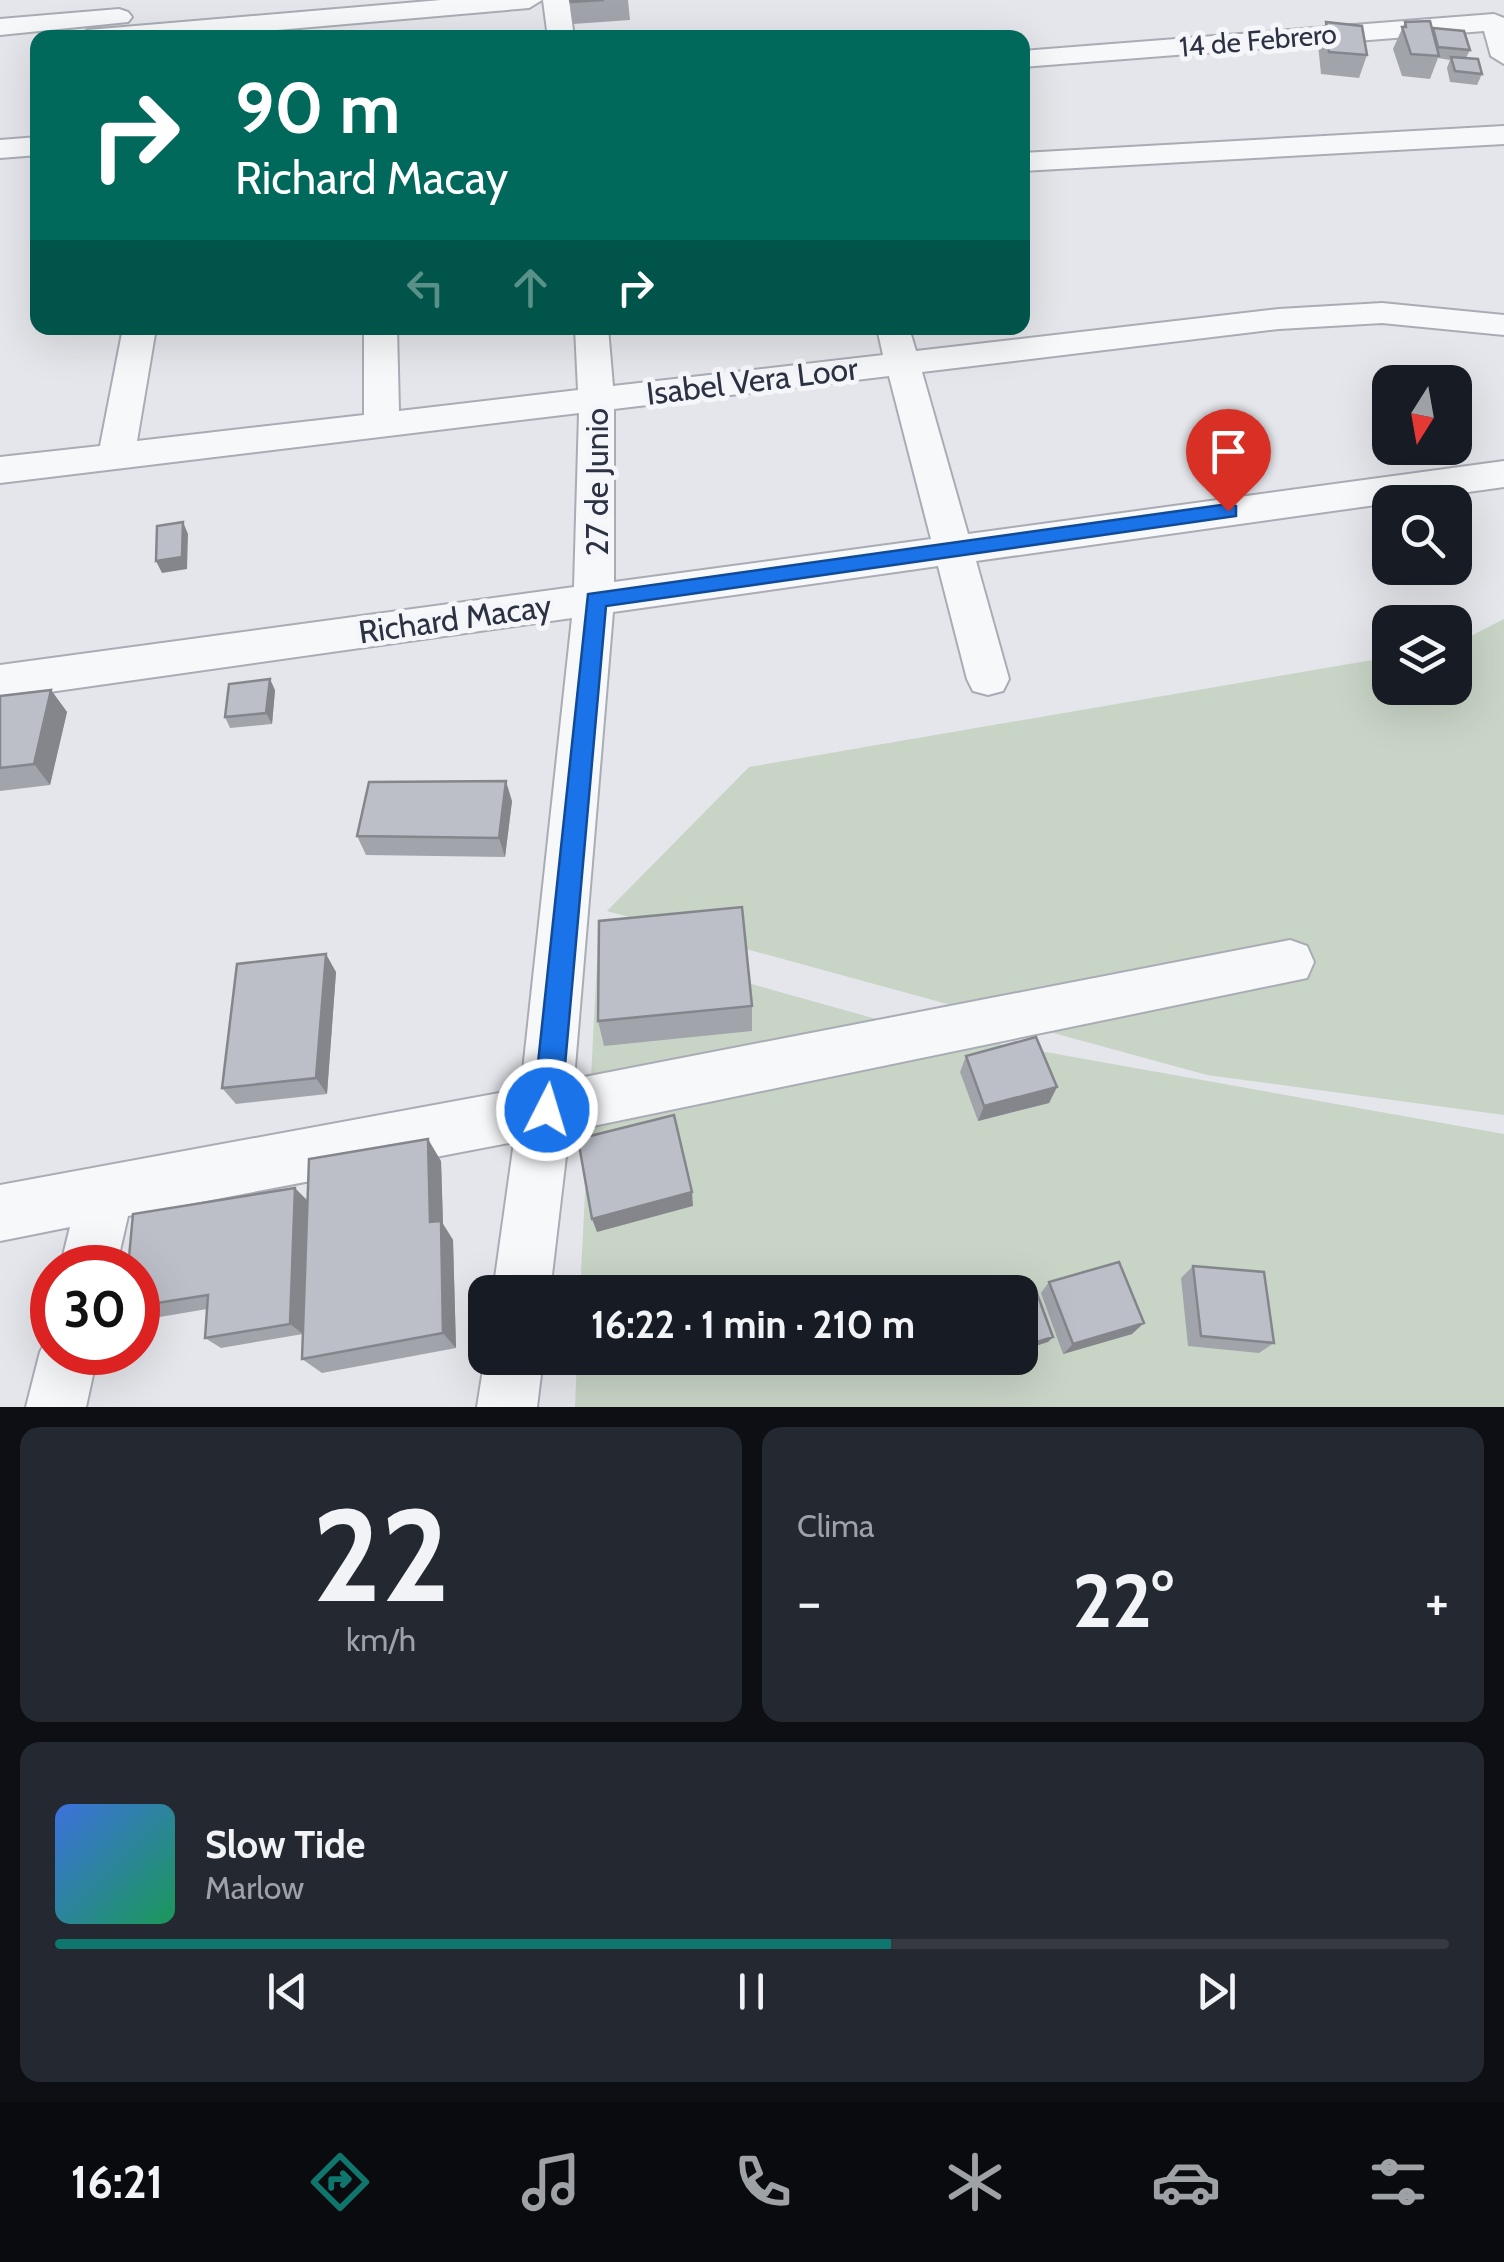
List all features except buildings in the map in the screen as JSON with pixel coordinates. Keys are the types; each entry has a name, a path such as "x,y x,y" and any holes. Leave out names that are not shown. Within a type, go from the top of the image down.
{"street":[{"path":"0,27 318,0"},
{"path":"181,30 528,0"},
{"path":"556,0 560,30"},
{"name":"14 de Febrero","path":"1030,58 1494,22 1504,56"},
{"path":"0,45 30,43"},
{"path":"1030,162 1504,135"},
{"path":"0,149 30,147"},
{"name":"Isabel Vera Loor","path":"0,470 598,400 898,346 1332,314 1437,316 1504,325"},
{"path":"116,456 138,335"},
{"path":"380,335 382,425"},
{"name":"27 de Junio","path":"524,1275 547,1110 596,600 598,400 593,335"},
{"path":"898,346 988,679"},
{"name":"Richard Macay","path":"0,682 1504,474"},
{"path":"0,1213 547,1110 1290,962"},
{"path":"93,1245 104,1196"},
{"path":"56,1407 63,1375"},
{"path":"507,1407 512,1375"}],"green space":[{"path":"1504,619 1504,1115 1207,1075 607,911 749,767 1372,660 1372,705 1472,705 1472,635"},
{"path":"598,941 905,1027 1504,1134 1504,1407 575,1407 576,1375 1038,1375 1038,1275 581,1275"}],"route":[{"path":"547,1110 596,600 1228,511"}]}
